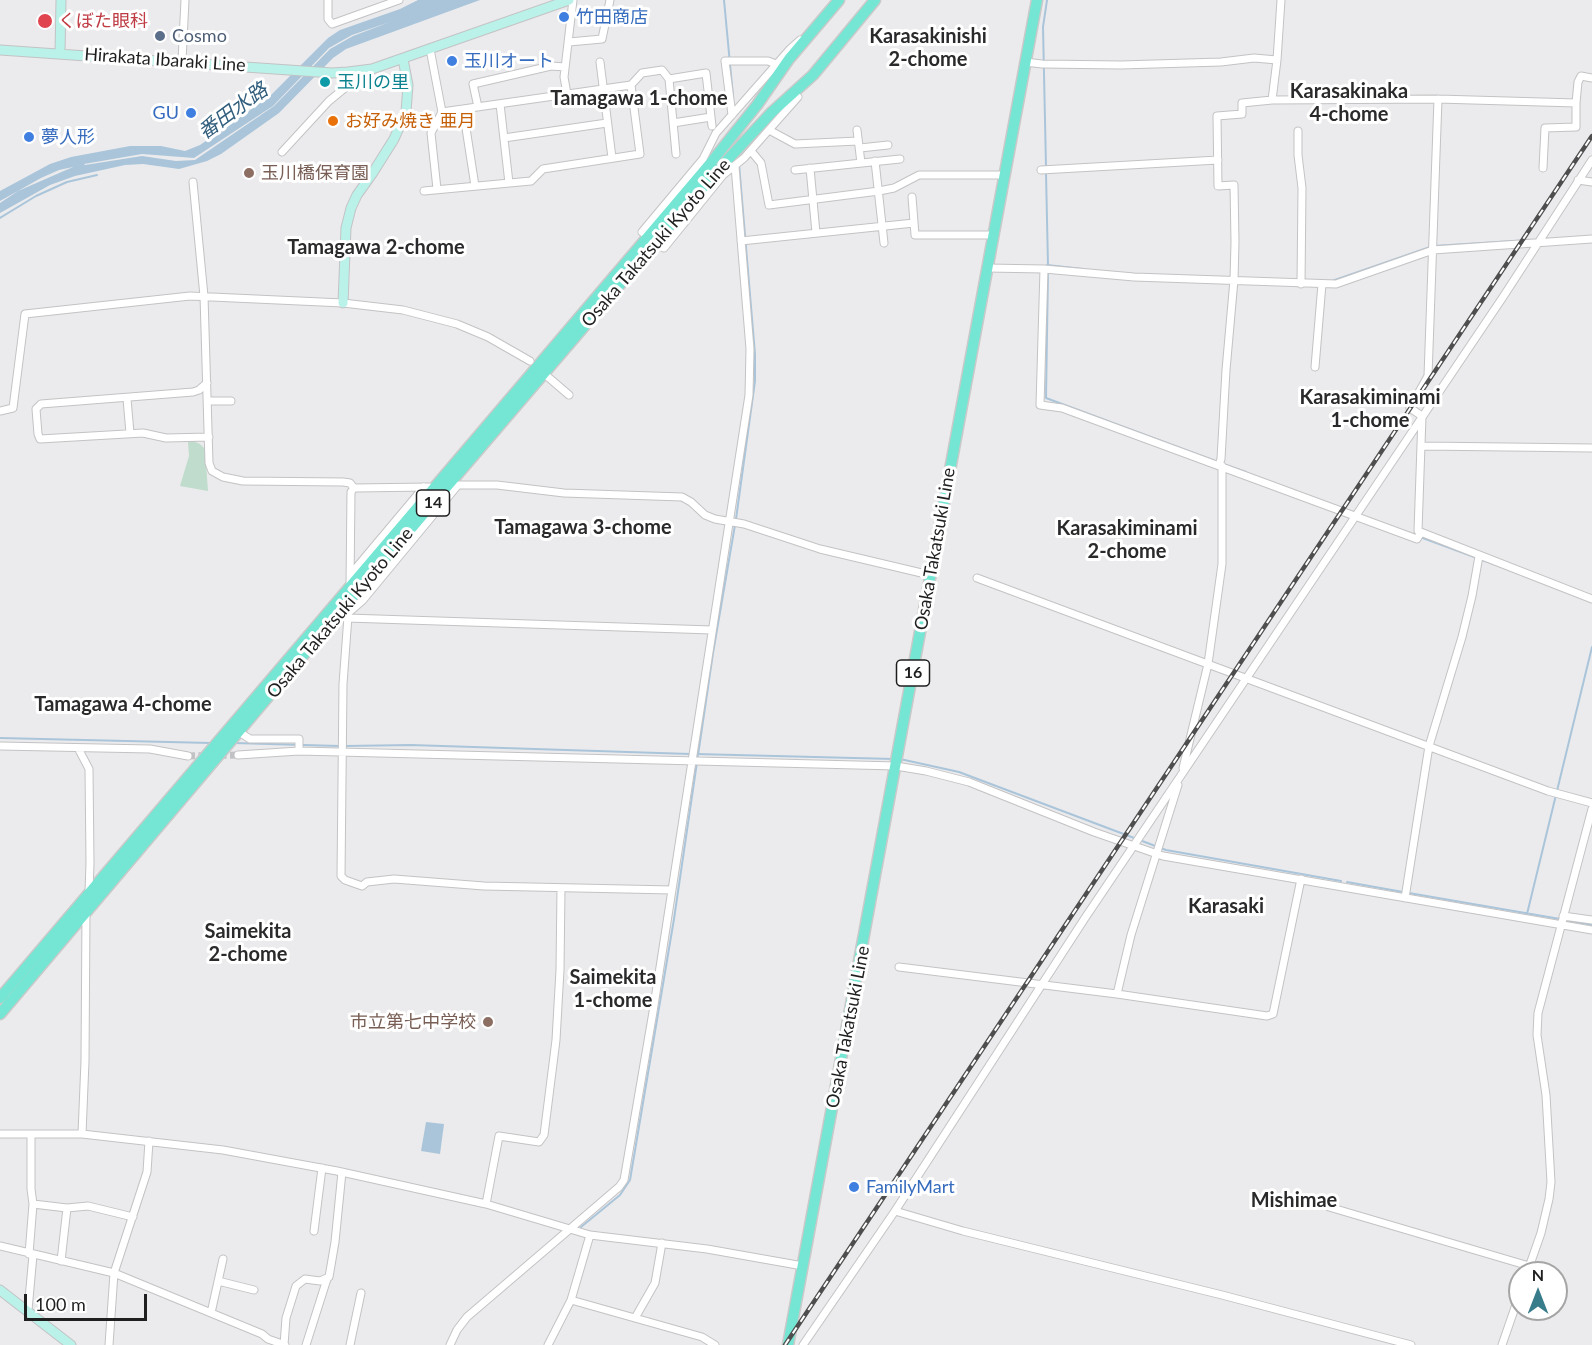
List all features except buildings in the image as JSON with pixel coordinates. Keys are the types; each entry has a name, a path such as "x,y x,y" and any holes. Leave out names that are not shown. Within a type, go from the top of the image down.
{"main road":[{"path":"60,53 62,0"},
{"name":"Hirakata Ibaraki Line","path":"0,50 348,72 372,69 403,59 571,0"},
{"name":"Osaka Takatsuki Kyoto Line","path":"0,998 350,579 709,165 757,105 789,59 839,0"},
{"name":"Osaka Takatsuki Kyoto Line","path":"0,1014 239,732 348,611 718,170 772,112 813,75 875,0"},
{"name":"Osaka Takatsuki Line","path":"788,1345 1037,0"},
{"path":"343,303 346,228 351,208 394,139 406,112 408,85 403,59"},
{"path":"0,1290 70,1345"}],"street":[{"path":"182,61 185,0"},
{"path":"328,0 328,19 332,24 399,0"},
{"path":"567,94 564,77 569,42 571,0"},
{"path":"569,42 602,39 610,0"},
{"path":"1272,100 1281,0"},
{"path":"645,234 642,232 703,159 717,133 790,49 816,27"},
{"path":"430,50 442,112 431,133 437,189"},
{"path":"1025,62 1121,65 1221,62 1254,58 1277,60"},
{"path":"732,115 725,61 768,61 776,64"},
{"path":"600,62 612,158"},
{"path":"478,107 473,84 551,66 565,67"},
{"path":"442,112 631,85 642,73 662,70 669,79 676,154"},
{"path":"282,152 329,101 346,87 348,72"},
{"path":"669,79 706,73 712,126"},
{"path":"1544,168 1545,128 1576,127 1578,82 1581,76 1592,78"},
{"path":"424,190 531,181 543,169 640,154 631,85"},
{"path":"660,246 664,248 723,176 751,151 798,97"},
{"path":"1422,416 1410,408 1428,376 1438,99"},
{"path":"1117,994 1131,935 1180,777 1208,664 1222,564 1221,459 1234,280 1234,185 1218,186 1217,116 1242,114 1242,103 1272,100 1438,99 1576,104"},
{"path":"500,104 509,183"},
{"path":"463,109 475,186"},
{"path":"673,123 711,117"},
{"path":"504,138 608,123"},
{"path":"769,130 795,144 888,145"},
{"path":"857,130 861,163"},
{"path":"1298,131 1302,188 1301,284"},
{"path":"751,151 761,163 769,205 879,191 894,188 919,176 1004,175"},
{"path":"795,170 900,159"},
{"path":"1041,170 1218,160"},
{"path":"803,1345 894,1211 1040,985 1592,160"},
{"path":"875,161 884,243"},
{"path":"450,1345 457,1330 467,1317 619,1187 624,1180 672,890 751,376 735,166"},
{"path":"810,168 816,233"},
{"path":"1578,180 1592,182"},
{"path":"193,182 204,296 209,465 214,473 243,481 343,482 350,483 354,488"},
{"path":"912,196 915,235 993,235"},
{"path":"741,241 914,223"},
{"path":"987,268 1044,269 1134,278 1322,284 1341,282 1433,250 1592,239"},
{"path":"1044,269 1040,405 1062,408 1221,465 1416,540 1420,534"},
{"path":"1315,367 1322,284"},
{"path":"0,411 13,408 25,314 204,296 343,303 403,310 457,324 488,337 530,362"},
{"path":"548,377 569,395"},
{"path":"207,383 193,392 41,404 36,409 40,439 130,433 166,438 209,436"},
{"path":"127,399 130,433"},
{"path":"208,401 231,401"},
{"path":"1420,534 1418,531 1422,416"},
{"path":"1422,446 1592,448"},
{"path":"348,611 363,600 458,485 497,485 564,493 682,497 705,515 744,524 820,549 930,575"},
{"path":"350,579 427,487 354,488"},
{"path":"354,488 351,492 350,579 343,684 341,876 345,880 362,886 367,882 394,879 484,886 672,890"},
{"path":"1420,534 1592,599"},
{"path":"1405,898 1429,746 1472,596 1479,556"},
{"path":"977,578 1548,791 1592,803"},
{"path":"348,611 712,630"},
{"path":"239,732 250,739 299,739 299,751"},
{"path":"0,746 150,748 188,756"},
{"path":"78,748 89,768 90,863 86,913 86,1061 82,1134"},
{"path":"238,755 299,751 896,766 969,782 1156,853 1405,898 1562,920 1592,920"},
{"path":"1531,1261 1541,1233 1551,1182 1546,1095 1537,1035 1538,1013 1592,809"},
{"path":"899,968 1117,994 1267,1016 1273,1014 1301,879"},
{"path":"486,1204 499,1136 539,1142 544,1135 556,1040 561,888"},
{"path":"1562,920 1592,930"},
{"path":"0,1134 82,1134 223,1150 342,1172 486,1204 590,1234 803,1266"},
{"path":"28,1310 33,1204 31,1134"},
{"path":"109,1345 114,1273 147,1172 149,1141"},
{"path":"314,1231 322,1168"},
{"path":"306,1345 329,1277 342,1172"},
{"path":"33,1204 67,1208 88,1206 133,1217"},
{"path":"1329,1207 1508,1264"},
{"path":"61,1261 67,1208"},
{"path":"894,1211 963,1231 1222,1294 1411,1345"},
{"path":"548,1345 571,1300 590,1234"},
{"path":"635,1318 655,1283 662,1243"},
{"path":"0,1246 114,1273 262,1334 268,1342 284,1345 286,1318 296,1286 305,1279 320,1281 327,1279"},
{"path":"211,1313 223,1259"},
{"path":"218,1281 254,1290"},
{"path":"350,1345 361,1293"},
{"path":"571,1300 702,1337 715,1345"},
{"path":"1502,1345 1510,1321"}],"green space":[{"path":"193,441 205,449 208,491 180,486 189,456 188,442"}],"water":[{"path":"418,0 480,0 346,49 333,58 279,113 221,154 207,161 179,169 143,164 125,165 75,176 50,185 0,213 0,203 18,191 73,167 41,178 0,201 0,191 50,164 71,157 130,146 161,146 185,151 200,145 269,97 328,38 340,30 400,9","holes":["390,22 353,36 330,49 274,106 195,160 176,161 142,156 84,164 142,154 194,158 273,106 329,48 352,35"]},
{"path":"426,1122 444,1124 440,1154 421,1151"}],"waterway":[{"path":"724,0 733,96"},
{"path":"1046,167 1043,27 1047,0"},
{"path":"736,519 755,381 755,354 739,164"},
{"path":"1046,173 1048,266"},
{"path":"0,218 36,196 67,182 97,175"},
{"path":"1332,281 1433,246 1530,240"},
{"path":"1047,265 1083,269"},
{"path":"1048,272 1046,398 1218,462"},
{"path":"1223,464 1246,472"},
{"path":"581,1227 620,1195 630,1180 674,919 713,653 735,525"},
{"path":"1420,537 1496,565"},
{"path":"1527,914 1592,647"},
{"path":"0,738 211,743"},
{"path":"234,743 339,746"},
{"path":"345,746 411,745 690,754"},
{"path":"696,754 894,759"},
{"path":"900,759 959,772 1166,850 1341,881"},
{"path":"1347,882 1403,892"},
{"path":"1409,893 1560,919"},
{"path":"1566,920 1592,925"}],"tunnel":[{"path":"188,756 238,755"}],"railway":[{"path":"785,1345 1592,136"}],"place":[{"name":"竹田商店","path":"564,17"},
{"name":"くぼた眼科","path":"45,21"},
{"name":"Cosmo","path":"160,36"},
{"name":"玉川オート","path":"452,61"},
{"name":"玉川の里","path":"325,82"},
{"name":"GU","path":"191,113"},
{"name":"お好み焼き 亜月","path":"333,121"},
{"name":"夢人形","path":"29,137"},
{"name":"玉川橋保育園","path":"249,173"},
{"name":"市立第七中学校","path":"488,1022"},
{"name":"FamilyMart","path":"854,1187"}],"district":[{"name":"Karasakinishi 2-chome","path":"928,48"},
{"name":"Tamagawa 1-chome","path":"639,99"},
{"name":"Karasakinaka 4-chome","path":"1349,104"},
{"name":"Tamagawa 2-chome","path":"376,248"},
{"name":"Karasakiminami 1-chome","path":"1370,410"},
{"name":"Tamagawa 3-chome","path":"583,528"},
{"name":"Karasakiminami 2-chome","path":"1127,540"},
{"name":"Tamagawa 4-chome","path":"123,705"},
{"name":"Karasaki","path":"1226,907"},
{"name":"Saimekita 2-chome","path":"248,944"},
{"name":"Saimekita 1-chome","path":"613,990"},
{"name":"Mishimae","path":"1294,1201"}],"water label":[{"name":"番田水路","path":"233,111"}]}
